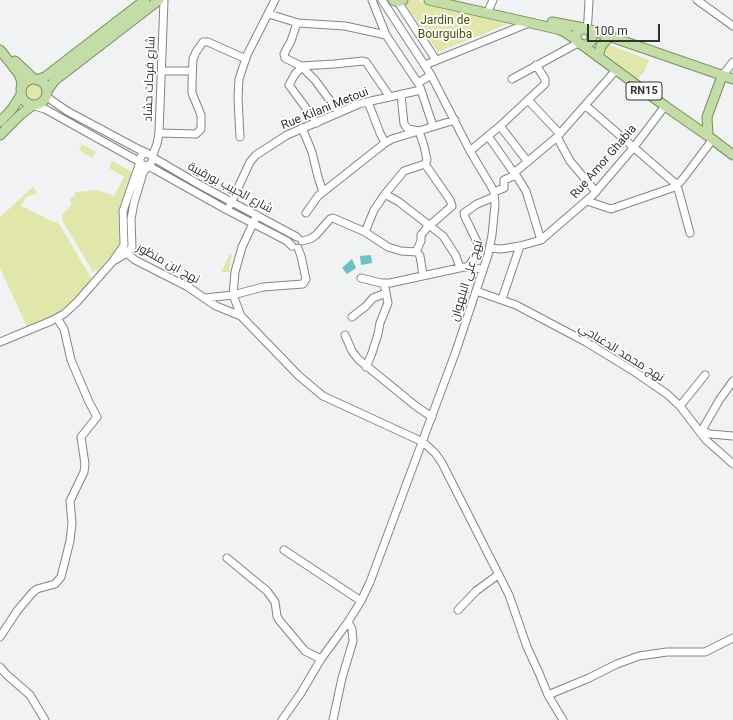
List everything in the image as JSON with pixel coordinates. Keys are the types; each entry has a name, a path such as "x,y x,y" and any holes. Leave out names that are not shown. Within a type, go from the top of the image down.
{"main road":[{"path":"0,122 12,109 25,83 45,76 145,0"},
{"path":"0,135 20,115 34,105 42,103 54,81 159,0"},
{"path":"429,0 563,31 579,42 589,44 592,39 592,34 586,29"},
{"path":"455,0 491,4 586,29 733,79"},
{"path":"579,42 577,32 586,29"},
{"path":"598,57 601,46 609,37"},
{"name":"RN15","path":"579,42 733,155"},
{"path":"0,50 17,62 36,80 44,84 47,94"},
{"path":"0,50 19,74 22,82 21,93 26,103 34,105"},
{"path":"711,138 707,116 722,76"},
{"path":"685,121 696,122 707,116"}],"street":[{"name":"شارع فرحات حشاد","path":"150,155 157,144 159,133 164,0"},
{"path":"240,137 239,80 246,59 275,0"},
{"path":"372,0 386,35 418,83 433,126"},
{"path":"382,0 431,75 470,152 494,194"},
{"path":"396,0 436,60"},
{"path":"586,29 589,0"},
{"path":"697,0 733,26"},
{"path":"268,14 297,23 345,26 386,35"},
{"path":"297,23 284,56 297,65 302,66 366,62 390,97"},
{"path":"425,65 530,23"},
{"path":"159,133 196,134 200,131 201,115 192,93 193,59 199,46 205,41 246,59"},
{"path":"512,79 579,42"},
{"path":"722,76 733,62"},
{"path":"470,152 500,126 546,82 536,65"},
{"path":"302,66 315,80 339,113"},
{"path":"302,66 295,74 289,85 317,123"},
{"path":"468,267 476,255 479,246 464,213 504,188 504,180 515,174 558,136 616,70"},
{"path":"162,71 192,72"},
{"path":"418,83 431,75"},
{"name":"Rue Kilani Metoui","path":"227,210 250,162 256,155 287,135 368,102 421,90"},
{"name":"شارع الحبيب بورقيبة","path":"47,94 67,111 150,155 200,185 257,215 298,243"},
{"path":"401,95 405,126 408,129 419,131"},
{"path":"528,100 558,136 570,161 596,192"},
{"path":"368,102 385,143"},
{"path":"34,105 45,109 143,165 148,166"},
{"path":"585,105 677,185 690,233"},
{"name":"Rue Amor Ghabia","path":"490,248 520,246 541,240 596,192 634,147 665,106"},
{"path":"306,213 318,196 385,143 392,139 455,120"},
{"path":"500,126 528,162"},
{"path":"92,136 97,128"},
{"path":"302,128 312,152 323,192"},
{"path":"419,131 427,155 425,164"},
{"path":"488,136 526,191 541,240"},
{"path":"587,201 611,209 656,194 677,185 711,138"},
{"path":"116,149 121,140"},
{"path":"0,342 57,318 71,308 113,261 124,251 132,247 131,219 133,207 144,173 152,162 150,155 143,154 140,156 140,162 124,211 124,251"},
{"path":"365,232 374,210 404,171 425,164"},
{"path":"416,252 421,235 428,225 452,206 450,200 425,164"},
{"name":"شارع الحبيب بورقيبة","path":"148,166 252,224 287,241 298,243"},
{"path":"385,194 399,202 443,236 456,256 460,268"},
{"name":"نهج علي البلهوان","path":"282,720 361,601 378,564 432,417 490,248 494,213 494,194"},
{"path":"257,215 237,258 233,295 241,316 299,376 323,396 423,442 432,450 442,463 509,595 527,647 548,695 562,720"},
{"path":"298,243 310,239 330,219 333,218 365,232 388,247 401,251 416,252 420,256 423,275"},
{"name":"نهج ابن منظور","path":"205,298 233,295 263,287 303,284 306,279 298,243"},
{"path":"502,299 520,246"},
{"name":"نهج ابن منظور","path":"124,251 134,260 168,277 216,306 241,316"},
{"path":"361,278 390,284 423,275 460,268 476,267 483,270"},
{"path":"366,367 374,348 380,323 388,303 384,283"},
{"name":"نهج محمد الدغباجي","path":"476,291 502,299 523,308 596,347 667,394 680,406 700,430 706,440 733,464"},
{"path":"352,316 374,298 386,293"},
{"path":"0,637 17,611 33,592 37,589 55,584 61,577 70,541 72,523 70,501 84,472 85,460 81,437 97,417 88,402 71,360 64,329 57,318"},
{"path":"345,335 355,356 366,367 432,417"},
{"path":"680,406 705,375"},
{"path":"733,381 700,430 710,434 733,436"},
{"path":"284,550 361,601"},
{"path":"227,558 267,591 275,602 278,620 305,651 321,660"},
{"path":"458,610 476,591 498,575"},
{"path":"333,720 342,678 353,641 352,629 348,622"},
{"path":"548,695 590,678 617,664 639,656 667,652 705,652 733,638"},
{"path":"0,667 30,695 45,720"}],"green space":[{"name":"Jardin de Bourguiba","path":"409,0 417,0 508,24 438,52 405,4"},
{"path":"602,42 649,60 644,72 637,79 599,49"},
{"path":"34,83 40,86 43,92 40,98 34,101 28,98 25,92 28,86"},
{"path":"82,144 96,152 92,158 79,150"},
{"path":"112,161 130,171 131,175 118,211 118,247 97,272 96,270 93,272 62,220 62,215 71,205 70,199 75,196 75,192 98,190 114,196 124,177 109,168"},
{"path":"33,187 38,193 26,197 21,206 51,221 58,222 92,279 72,302 60,312 27,327 0,268 0,217"},
{"path":"230,254 232,255 229,272 221,272"}],"water":[{"path":"371,255 372,263 361,265 360,256"},
{"path":"352,259 356,268 347,274 342,268"}]}
